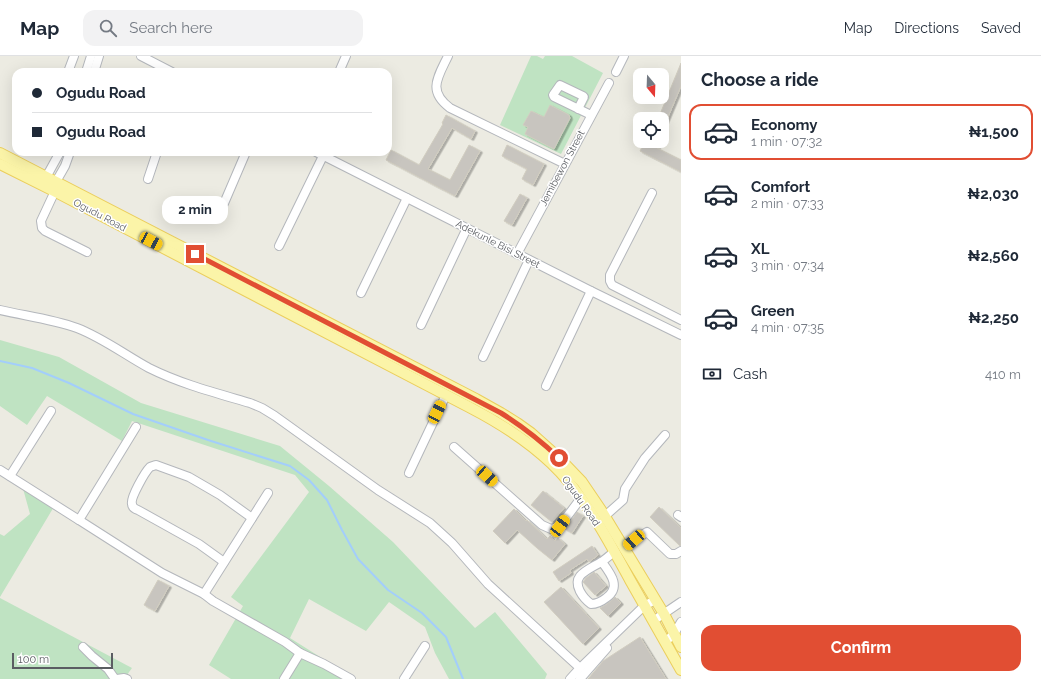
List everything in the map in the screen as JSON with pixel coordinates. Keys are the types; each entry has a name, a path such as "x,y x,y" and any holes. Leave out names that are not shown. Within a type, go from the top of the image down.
{"main road":[{"name":"Ogudu Road","path":"0,153 44,180 54,188 401,366 495,409 531,433 545,444 577,476 591,493 605,516 646,608 681,670"},
{"name":"Ogudu Road","path":"0,164 44,180"},
{"name":"Ogudu Road","path":"401,366 446,395 487,416 552,463 581,498 656,602 681,647"}],"street":[{"path":"70,68 74,56"},
{"path":"87,68 91,56"},
{"path":"95,68 99,56"},
{"path":"141,56 164,68"},
{"path":"341,68 346,56"},
{"path":"448,56 437,80 436,88 443,103 450,108 564,164"},
{"path":"616,72 624,56"},
{"name":"Jemibewon Street","path":"516,254 609,83"},
{"path":"578,109 591,115"},
{"path":"44,180 58,156"},
{"path":"69,156 41,221 42,228 45,231 87,252"},
{"path":"148,179 156,156"},
{"path":"219,215 244,156"},
{"path":"279,246 318,156"},
{"name":"Adekunle Bisi Street","path":"323,156 591,292 681,334"},
{"path":"652,193 610,275 610,281 612,285 681,320"},
{"path":"361,293 407,198"},
{"path":"422,325 467,228"},
{"path":"483,357 529,260"},
{"path":"546,386 591,292"},
{"path":"0,310 57,322 77,329 95,336 150,368 173,379 262,408 275,416 378,490 430,523 452,543 488,584 580,668"},
{"path":"409,473 446,395"},
{"path":"10,476 51,411"},
{"path":"79,520 136,427"},
{"path":"605,516 623,500 625,489 645,458 665,435"},
{"path":"454,447 547,528 551,529 560,526 581,498"},
{"path":"224,562 199,544 133,507 132,501 137,487 149,468 156,465 189,477 220,495 252,518"},
{"path":"0,470 162,573 204,594 213,601 285,642 300,653 351,679"},
{"path":"204,594 268,493"},
{"path":"602,562 612,577 612,593 597,603 590,604 579,589 579,578 583,574 647,532 670,554 676,554 681,551"},
{"path":"570,679 580,668 646,608 656,602"},
{"path":"653,621 681,602"},
{"path":"580,679 646,608"},
{"path":"665,642 674,634 681,622"},
{"path":"404,679 425,646"},
{"path":"83,647 108,669 116,679 127,679"},
{"path":"284,679 300,653"}],"green space":[{"path":"531,56 537,56 543,59 545,56 572,56 603,73 561,154 500,125"},
{"path":"0,340 59,357 141,403 280,446 329,486 393,542 475,628 495,612 547,674 545,679 449,679 435,653 425,627 389,602 366,631 309,599 290,638 355,679 231,679 209,665 243,606 231,597 309,492 295,475 132,421 122,441 47,396 27,425 0,406"},
{"path":"22,485 55,505 0,597 0,534 4,536 30,514"},
{"path":"0,598 132,668 124,679 0,679"}],"building":[{"path":"681,63 681,86 669,114 669,112 661,112 664,104 669,104 669,92"},
{"path":"550,105 569,115 570,118 554,149 525,134 528,127 523,125 531,111 544,117"},
{"path":"446,115 475,131 471,139 452,128 428,169 450,180 469,145 480,151 455,196 386,160 388,156 392,156 392,151 419,165 443,124 442,123"},
{"path":"507,145 544,164 533,185 522,179 527,169 502,156"},
{"path":"642,148 657,148 681,160 681,172 640,151"},
{"path":"520,194 527,198 512,225 504,221"},
{"path":"543,491 564,508 552,522 531,505"},
{"path":"659,507 681,528 681,546 650,517"},
{"path":"514,509 547,539 550,536 555,541 558,538 565,544 552,560 517,530 505,543 493,531"},
{"path":"577,512 583,516 572,533 565,529"},
{"path":"592,546 598,555 589,562 587,559 570,570 571,573 559,581 553,572"},
{"path":"594,572 606,586 595,595 583,582"},
{"path":"158,580 169,586 155,611 144,605"},
{"path":"561,587 599,628 583,644 544,602"},
{"path":"615,597 621,603 608,616 600,608"},
{"path":"640,637 666,679 588,679 603,661"}],"waterway":[{"path":"0,361 32,368 69,383 133,414 290,466 309,480 327,500 358,559 388,590 422,613 446,637 463,679"}],"route":[{"path":"195,254 501,413 531,433 559,458"}]}
